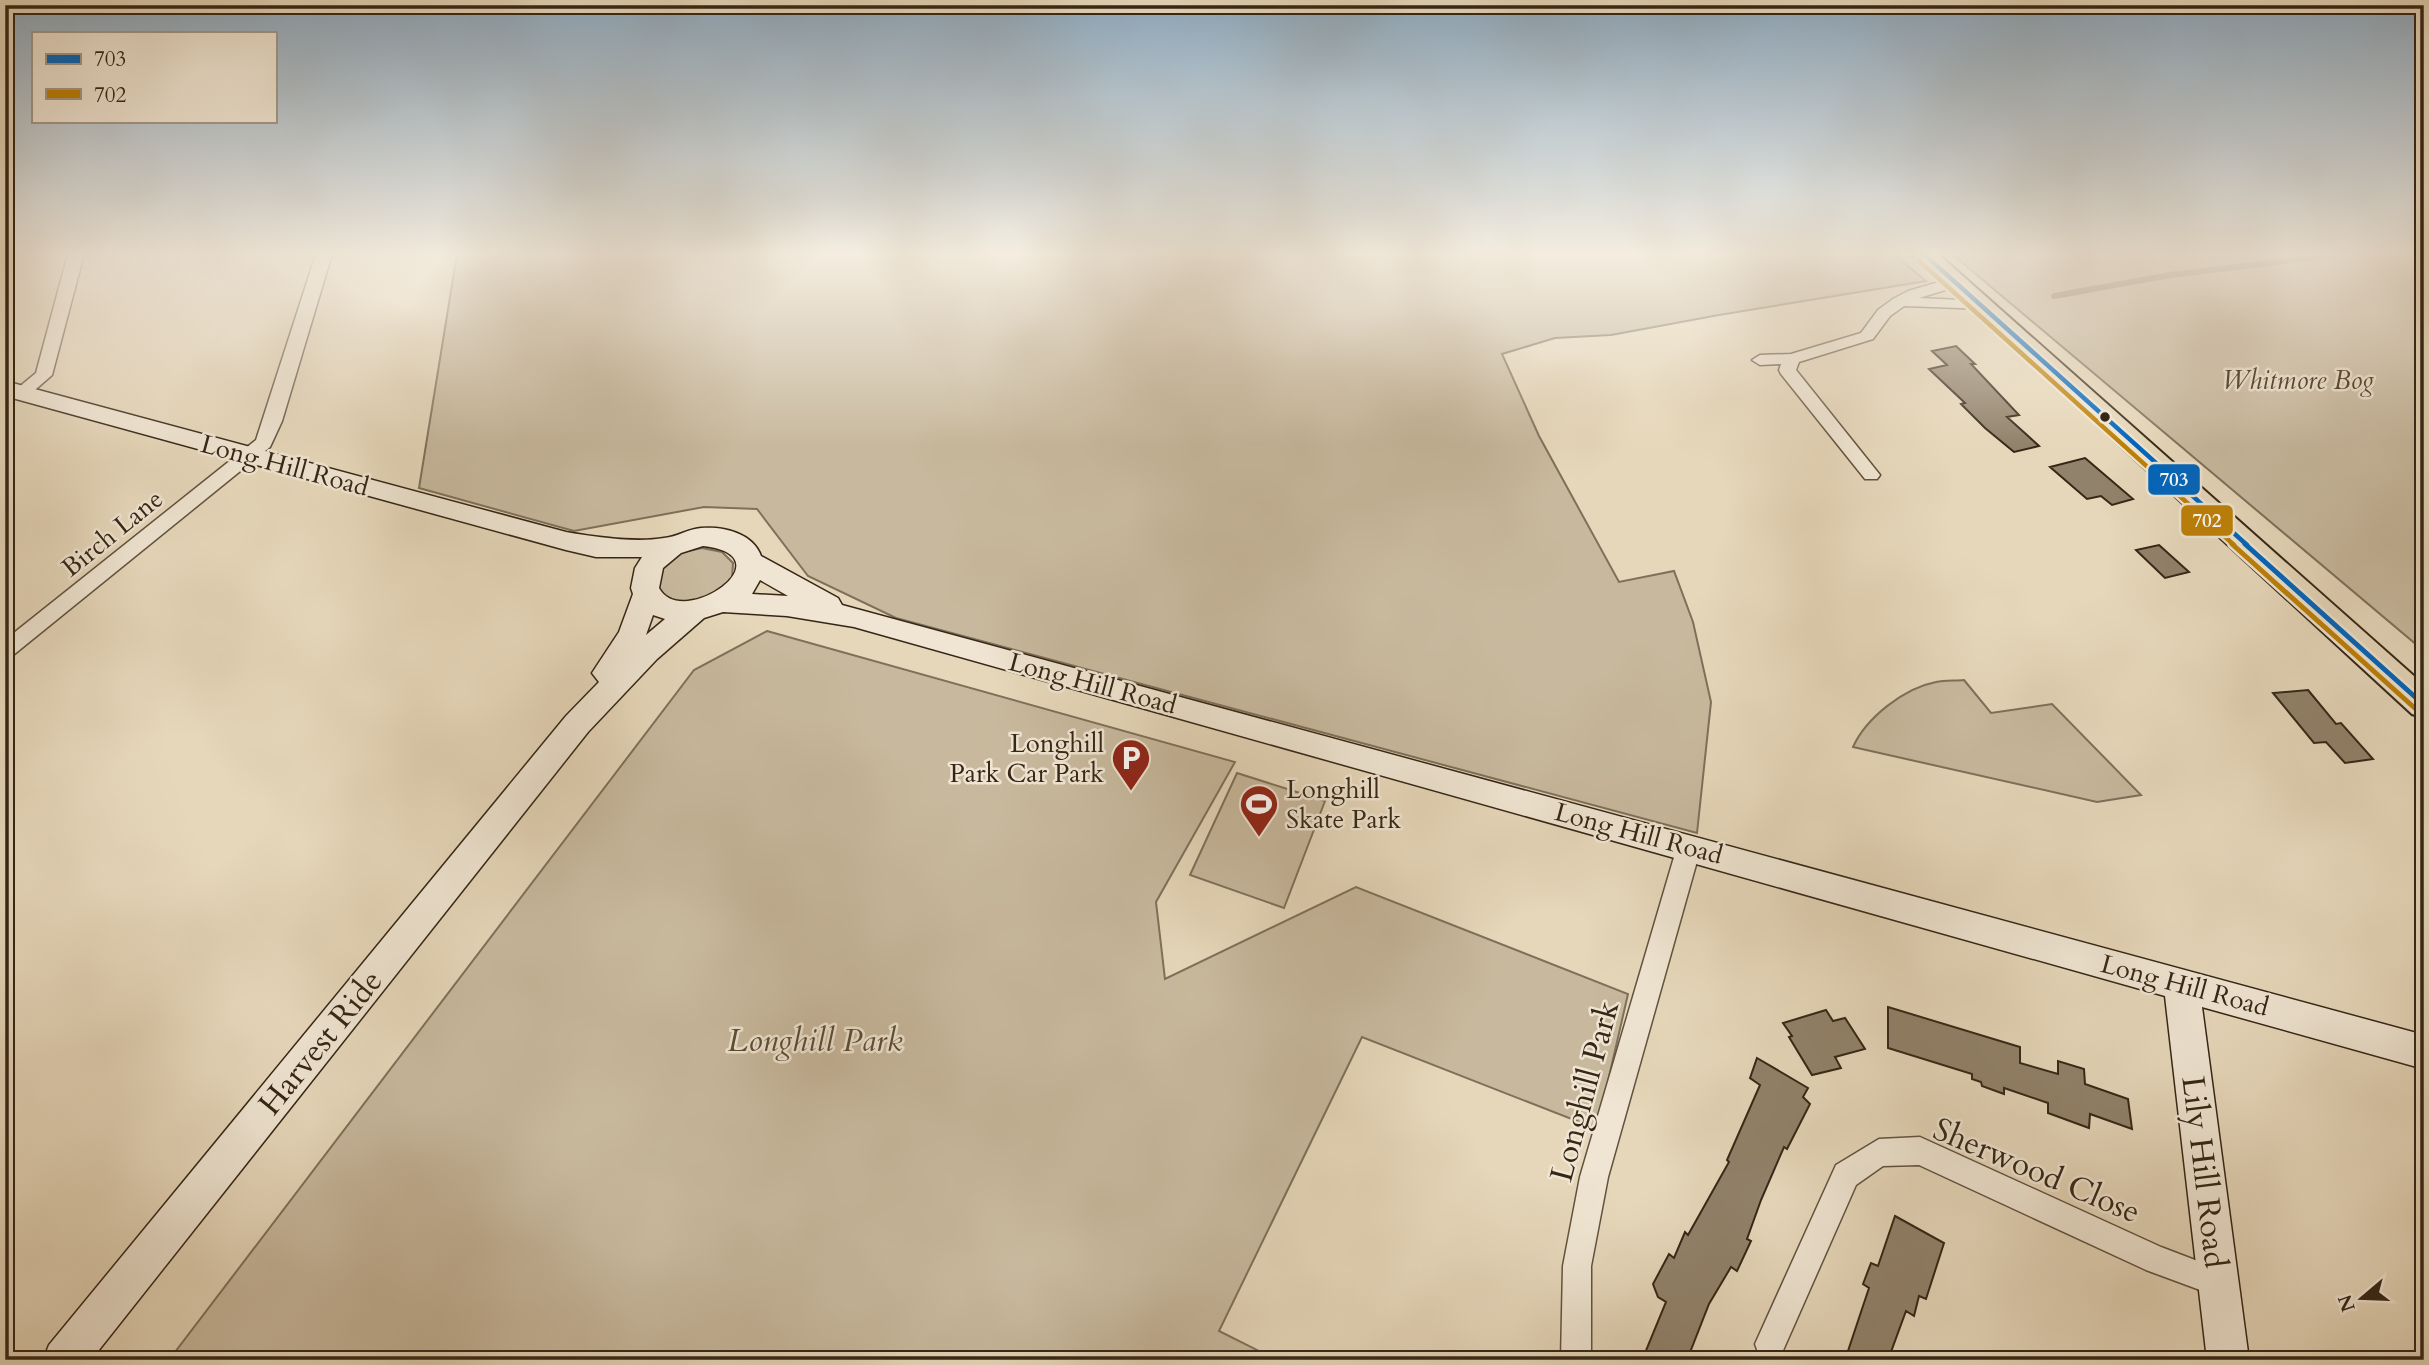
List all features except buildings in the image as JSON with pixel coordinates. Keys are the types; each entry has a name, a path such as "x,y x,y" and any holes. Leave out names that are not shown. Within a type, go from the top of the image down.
{"main road":[{"path":"1995,318 2424,705"}],"street":[{"path":"13,390 44,375 58,318"},
{"name":"Birch Lane","path":"5,651 264,443 275,416 305,318"},
{"path":"1760,360 1792,359 1867,337 1881,318"},
{"path":"1792,359 1787,370 1871,475"},
{"name":"Long Hill Road","path":"13,390 566,541 596,547 670,548"},
{"path":"721,538 742,547 750,569 744,584 722,602 694,611 665,609 645,587 650,564 670,548 694,539 721,538"},
{"name":"Long Hill Road","path":"566,541 645,587"},
{"name":"Long Hill Road","path":"749,562 808,596 854,617"},
{"name":"Harvest Ride","path":"577,724 596,689 632,635 645,587"},
{"name":"Long Hill Road","path":"722,602 787,606 854,617 2424,1052"},
{"name":"Harvest Ride","path":"64,1360 577,724 647,651 694,611"},
{"name":"Longhill Park","path":"1576,1360 1577,1266 1594,1177 1689,847"},
{"name":"Lily Hill Road","path":"2181,984 2228,1360"},
{"name":"Sherwood Close","path":"1770,1344 1846,1175 1879,1153 1920,1151 2145,1255 2219,1283"}],"green space":[{"path":"447,318 1704,318 1611,335 1555,338 1502,354 1539,436 1619,582 1674,571 1693,622 1711,702 1697,833 896,618 808,576 757,509 704,507 574,531 419,488"},
{"name":"Whitmore Bog","path":"2028,318 2424,318 2424,651"},
{"path":"702,548 722,552 733,563 732,579 719,594 685,605 657,596 655,573 679,553"},
{"name":"Longhill Park","path":"767,631 1235,762 1156,902 1165,979 1356,887 1628,994 1597,1129 1362,1037 1219,1331 1277,1360 169,1360 694,670"},
{"path":"1964,680 1991,713 2052,704 2141,795 2097,802 1853,747 1867,725 1899,698 1924,685"},
{"name":"Longhill Skate Park","path":"1237,773 1325,801 1284,908 1190,875"}],"transit line":[{"name":"702","path":"1982,318 2418,711"},
{"name":"703","path":"1995,318 2424,705"}],"place":[{"name":"Longhill Park Car Park","path":"1131,792"},
{"name":"Longhill Skate Park","path":"1259,838"}]}
